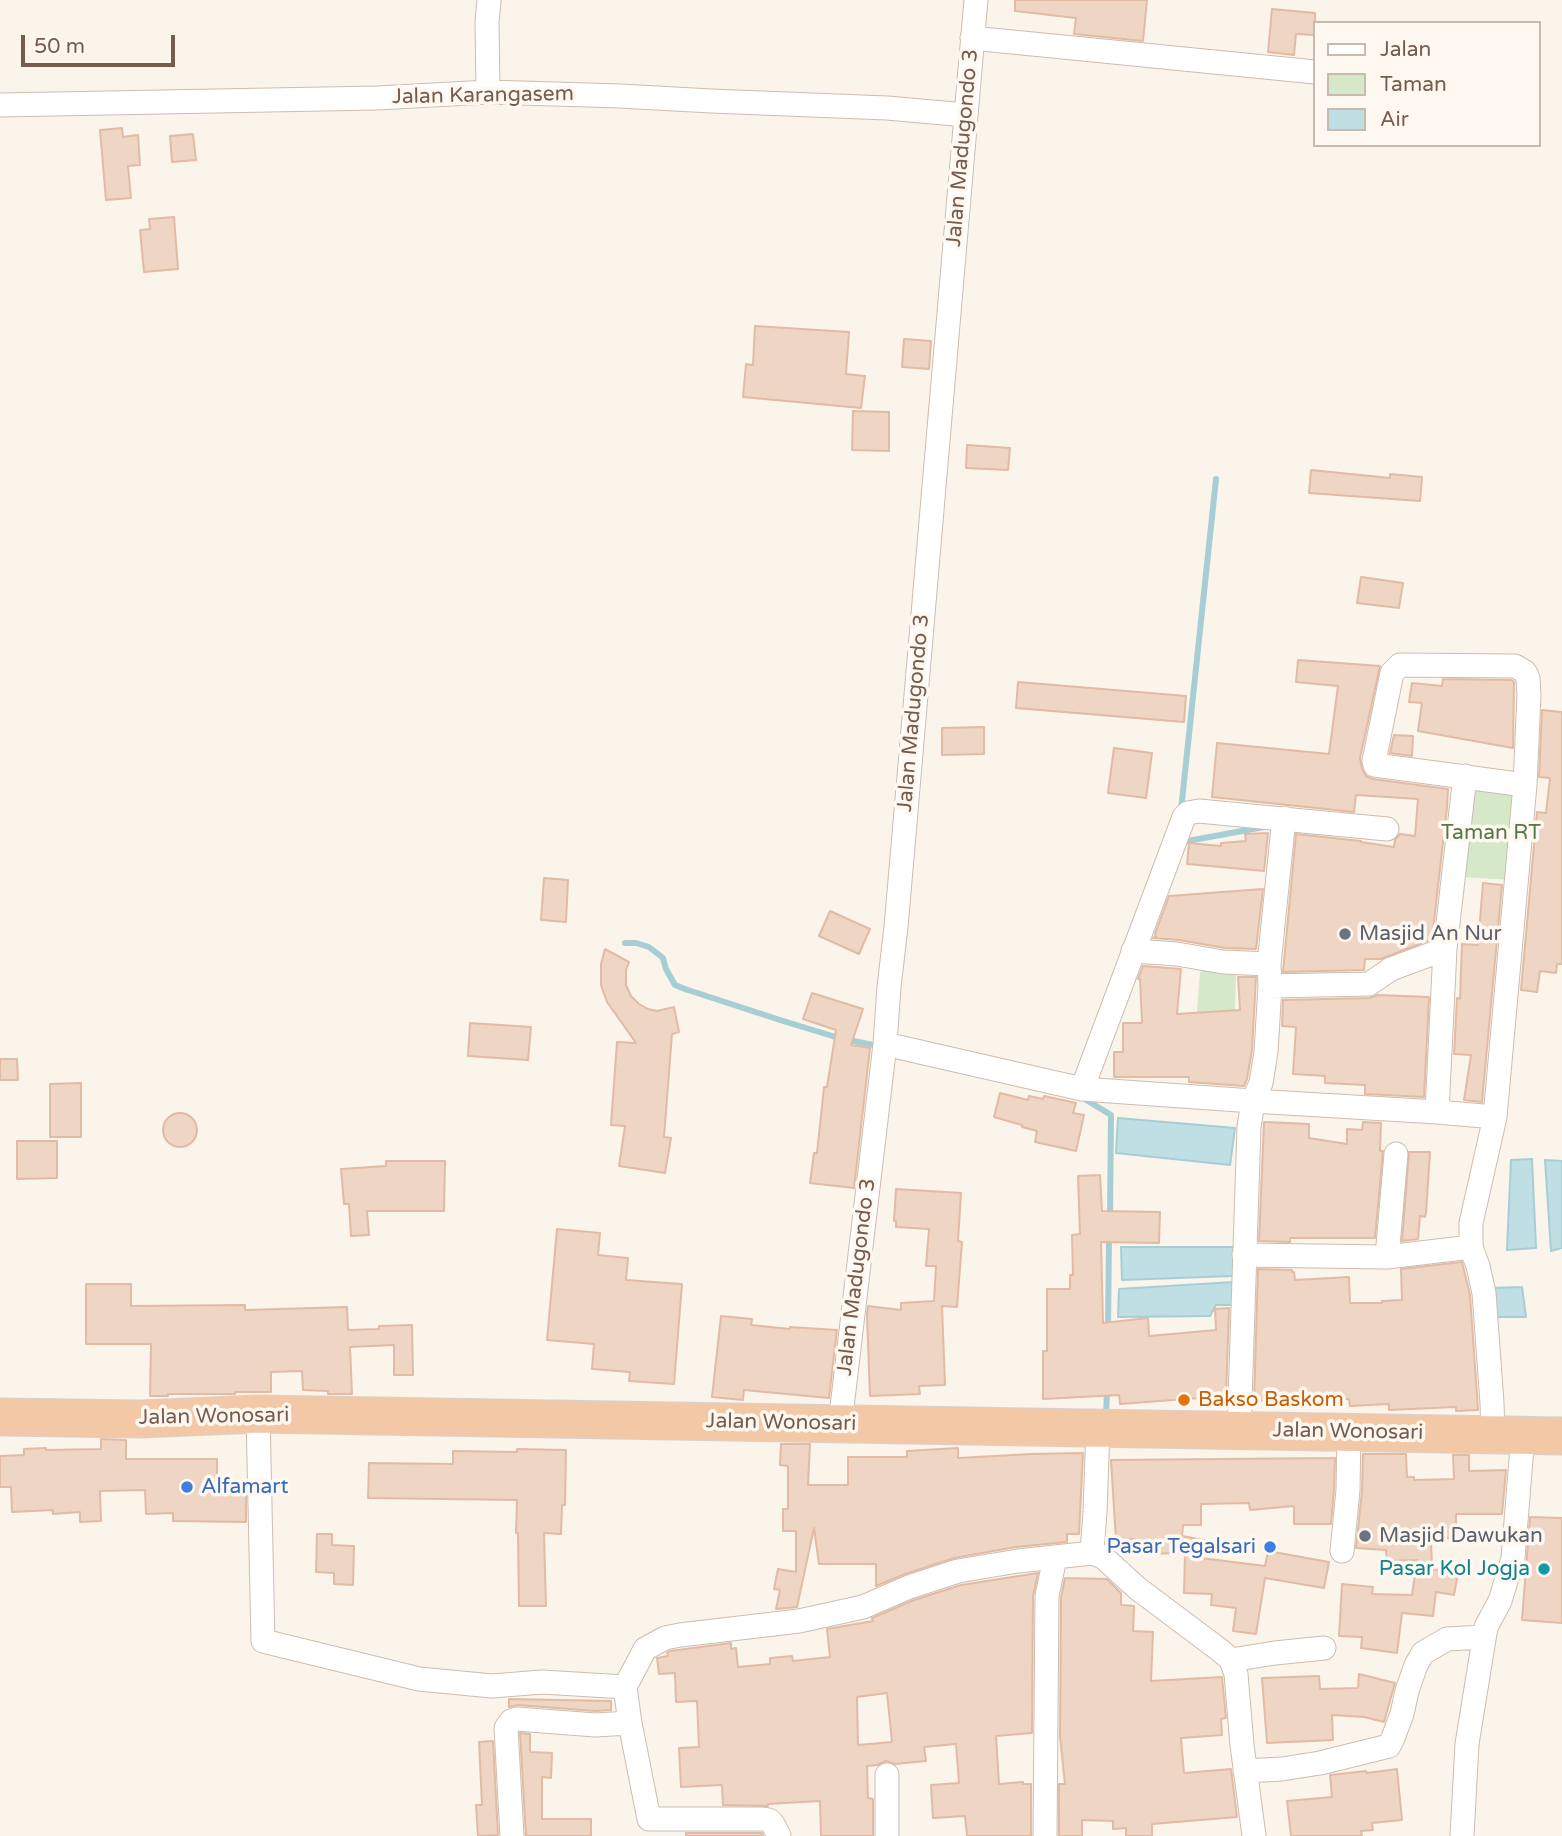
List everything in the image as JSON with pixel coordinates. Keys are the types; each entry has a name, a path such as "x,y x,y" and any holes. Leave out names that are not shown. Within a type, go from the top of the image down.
{"highway":[{"name":"Jalan Wonosari","path":"0,1417 140,1419 258,1414 1562,1436"}],"street":[{"path":"488,92 489,0"},
{"name":"Jalan Madugondo 3","path":"840,1424 885,1044 976,0"},
{"path":"972,38 1314,72"},
{"name":"Jalan Karangasem","path":"0,105 377,98 488,92 887,108 966,115"},
{"path":"1462,1836 1467,1744 1484,1637 1486,1627 1500,1601 1513,1558 1508,1435 1492,1403 1484,1293 1471,1247 1471,1223 1496,1117 1525,785 1529,695 1528,678 1525,672 1515,666 1400,665 1396,668 1392,673 1374,765 1525,785"},
{"path":"1437,1112 1445,949 1465,776"},
{"path":"1086,1089 1133,951 1184,817 1188,813 1199,811 1387,829"},
{"path":"1239,1431 1249,1126 1253,1101 1264,1069 1269,975 1284,818"},
{"path":"1133,951 1177,954 1223,962 1269,975 1369,984 1391,969 1445,949"},
{"path":"885,1044 1086,1089 1496,1117"},
{"path":"1387,1257 1396,1154"},
{"path":"1244,1255 1387,1257 1471,1247"},
{"path":"258,1414 263,1641 419,1679 492,1686 542,1682 625,1687"},
{"path":"1092,1553 1105,1428"},
{"path":"1342,1551 1348,1490 1349,1432"},
{"path":"779,1836 773,1824 763,1819 650,1828 625,1687 645,1649 665,1638 680,1635 799,1621 863,1606 958,1571 1092,1553 1111,1563 1137,1588 1231,1660 1236,1674 1254,1836"},
{"path":"1045,1836 1047,1597 1055,1558"},
{"path":"1245,1771 1320,1763 1389,1746 1402,1714 1416,1665 1423,1653 1447,1639 1484,1637"},
{"path":"1231,1660 1324,1648"},
{"path":"512,1836 506,1728 511,1721 517,1719 595,1725 630,1723"},
{"path":"887,1775 887,1836"}],"green space":[{"name":"Taman RT","path":"1468,783 1521,789 1513,880 1461,877"},
{"path":"1215,966 1236,974 1234,1044 1195,1039 1200,972"}],"water":[{"path":"1118,1118 1235,1128 1230,1165 1116,1153"},
{"path":"1532,1159 1536,1248 1507,1250 1511,1160"},
{"path":"1545,1160 1562,1161 1562,1248 1551,1251"},
{"path":"1121,1247 1235,1247 1233,1276 1122,1280"},
{"path":"1234,1282 1235,1305 1216,1305 1210,1316 1118,1317 1119,1289"},
{"path":"1522,1287 1526,1317 1492,1317 1490,1288"}],"building":[{"path":"1015,0 1147,0 1143,41 1074,34 1076,18 1015,11"},
{"path":"1272,9 1315,13 1314,35 1296,34 1294,55 1268,52"},
{"path":"122,128 123,137 138,135 140,165 128,166 131,198 106,200 100,130"},
{"path":"193,134 196,160 172,162 170,136"},
{"path":"174,217 178,269 144,272 140,230 150,229 149,219"},
{"path":"755,326 849,332 846,374 865,376 861,408 743,397 746,364 753,365"},
{"path":"904,339 931,341 929,369 902,367"},
{"path":"853,411 889,412 889,451 852,450"},
{"path":"967,445 1010,448 1008,470 966,468"},
{"path":"1311,470 1390,478 1390,474 1422,477 1420,501 1309,493"},
{"path":"1361,577 1403,583 1399,608 1357,603"},
{"path":"1298,660 1380,666 1360,758 1362,769 1366,776 1373,779 1448,789 1432,939 1381,959 1365,959 1364,970 1283,972 1296,834 1394,847 1400,834 1415,836 1418,799 1356,795 1354,812 1212,797 1217,743 1329,754 1338,686 1296,682"},
{"path":"1443,679 1514,682 1513,748 1418,731 1422,703 1409,702 1412,683 1442,686"},
{"path":"1018,682 1186,696 1184,722 1016,708"},
{"path":"1542,710 1562,712 1562,964 1557,964 1556,973 1540,971 1537,992 1521,990 1537,812 1546,813 1550,778 1539,777"},
{"path":"984,727 984,754 942,755 942,728"},
{"path":"1394,735 1413,736 1412,756 1390,753"},
{"path":"1114,748 1152,753 1146,798 1108,793"},
{"path":"1268,833 1264,871 1187,864 1189,843 1221,846 1221,843 1246,841 1245,834"},
{"path":"544,878 568,880 566,922 541,920"},
{"path":"1483,883 1502,885 1482,1102 1464,1100 1471,1055 1454,1054 1462,944 1478,945"},
{"path":"1263,889 1256,949 1225,948 1153,938 1156,937 1169,896"},
{"path":"830,911 870,929 859,954 819,936"},
{"path":"605,949 629,962 626,985 639,1004 657,1011 674,1007 679,1032 672,1034 664,1137 671,1138 665,1173 619,1166 625,1126 611,1125 617,1042 636,1043 607,1002 601,985 601,964"},
{"path":"1143,966 1181,969 1177,1014 1240,1010 1238,977 1256,977 1252,1050 1244,1086 1189,1082 1189,1077 1114,1077 1114,1052 1123,1052 1123,1023 1142,1023 1138,979"},
{"path":"812,993 863,1009 851,1045 870,1048 854,1188 810,1183 814,1153 817,1153 824,1087 827,1087 836,1030 803,1019"},
{"path":"1378,995 1429,997 1424,1097 1365,1094 1365,1085 1325,1083 1325,1076 1293,1074 1296,1027 1282,1026 1283,1000 1369,998"},
{"path":"470,1023 531,1027 528,1060 468,1056"},
{"path":"0,1059 17,1059 18,1080 0,1080"},
{"path":"81,1083 81,1137 50,1137 50,1084"},
{"path":"1000,1093 1028,1100 1029,1096 1043,1099 1044,1096 1076,1103 1073,1113 1084,1115 1076,1151 1035,1142 1037,1131 994,1117"},
{"path":"180,1113 192,1118 197,1130 192,1142 180,1147 168,1142 163,1130 168,1118"},
{"path":"1264,1122 1309,1124 1309,1138 1347,1144 1347,1129 1362,1130 1363,1122 1381,1123 1380,1151 1383,1151 1375,1238 1290,1238 1290,1242 1259,1241"},
{"path":"17,1141 57,1141 57,1178 17,1179"},
{"path":"1409,1152 1430,1152 1426,1213 1425,1217 1420,1216 1418,1239 1402,1241"},
{"path":"386,1161 445,1161 444,1211 367,1211 369,1235 351,1236 349,1204 344,1204 341,1169 386,1166"},
{"path":"1100,1175 1102,1211 1160,1212 1159,1243 1101,1242 1103,1323 1148,1318 1149,1336 1216,1330 1215,1309 1229,1308 1226,1396 1120,1404 1119,1395 1043,1399 1043,1351 1047,1351 1047,1289 1070,1289 1070,1275 1073,1275 1072,1235 1080,1234 1078,1176"},
{"path":"896,1189 961,1193 958,1241 962,1242 957,1307 942,1306 945,1385 919,1386 920,1394 870,1396 868,1306 901,1310 901,1303 934,1301 936,1266 926,1266 929,1229 896,1227"},
{"path":"557,1229 600,1233 598,1255 628,1258 626,1280 682,1284 674,1384 629,1381 630,1372 592,1369 594,1344 547,1340"},
{"path":"1462,1262 1470,1295 1478,1410 1456,1411 1456,1407 1389,1410 1389,1404 1350,1406 1349,1399 1290,1403 1290,1399 1254,1401 1258,1269 1292,1270 1295,1280 1349,1277 1350,1303 1382,1303 1402,1300 1401,1269"},
{"path":"86,1284 131,1284 131,1306 245,1305 245,1310 347,1307 348,1330 412,1325 413,1375 394,1375 394,1345 350,1347 352,1394 303,1390 302,1371 271,1372 271,1392 150,1396 151,1344 86,1344"},
{"path":"721,1316 752,1319 751,1325 837,1330 829,1398 744,1390 743,1400 712,1397"},
{"path":"101,1439 126,1440 126,1459 217,1459 217,1484 246,1484 246,1522 173,1521 173,1513 146,1514 145,1490 100,1491 101,1521 80,1522 80,1512 12,1512 11,1487 0,1487 0,1456 24,1455 24,1449 101,1449"},
{"path":"781,1444 810,1444 808,1485 848,1485 848,1457 907,1457 907,1451 958,1448 958,1458 1083,1453 1079,1534 1067,1534 1067,1542 1016,1547 954,1558 876,1586 876,1564 819,1564 814,1528 797,1607 776,1609 780,1590 774,1589 778,1569 796,1572 796,1531 783,1531 783,1509 788,1509 788,1466 780,1465"},
{"path":"517,1449 566,1450 565,1505 562,1505 561,1534 544,1533 546,1606 519,1606 517,1500 368,1498 369,1463 453,1464 453,1451 517,1452"},
{"path":"1363,1454 1406,1454 1407,1477 1414,1477 1414,1480 1454,1479 1453,1455 1469,1455 1469,1471 1506,1470 1502,1514 1456,1514 1456,1538 1431,1539 1432,1569 1458,1573 1454,1595 1436,1592 1433,1616 1402,1613 1397,1653 1361,1648 1362,1637 1339,1636 1342,1584 1373,1587 1372,1594 1412,1595 1417,1560 1387,1561 1386,1550 1356,1548"},
{"path":"1335,1458 1331,1524 1294,1524 1294,1506 1250,1510 1249,1503 1201,1504 1201,1525 1183,1525 1182,1536 1226,1544 1225,1552 1201,1553 1201,1558 1265,1566 1268,1551 1329,1562 1324,1588 1265,1578 1256,1634 1233,1631 1236,1608 1211,1605 1212,1594 1184,1593 1185,1553 1137,1554 1136,1539 1116,1540 1111,1460"},
{"name":"Pasar Kol Jogja","path":"1530,1517 1562,1518 1562,1623 1522,1620"},
{"path":"317,1534 332,1534 332,1545 354,1546 353,1585 334,1584 334,1573 316,1572"},
{"path":"1038,1573 1033,1596 1032,1733 996,1736 999,1784 1031,1784 1031,1836 967,1836 965,1816 933,1818 931,1785 959,1783 956,1744 924,1747 926,1761 895,1764 886,1761 867,1766 868,1798 873,1799 873,1836 821,1836 820,1801 768,1806 723,1805 722,1785 681,1787 679,1748 699,1747 697,1701 676,1702 675,1673 659,1674 657,1658 668,1656 670,1651 731,1643 731,1649 736,1648 738,1667 770,1664 770,1658 792,1656 793,1661 830,1657 827,1629 873,1621 872,1618 914,1600 961,1585","holes":["887,1693 892,1742 858,1745 857,1697"]},
{"path":"1065,1578 1107,1579 1121,1593 1121,1605 1134,1606 1133,1631 1153,1632 1151,1681 1222,1677 1226,1718 1221,1719 1222,1735 1181,1738 1184,1773 1231,1769 1237,1817 1152,1824 1152,1836 1126,1836 1126,1828 1113,1829 1113,1821 1082,1820 1082,1836 1059,1836 1059,1784 1065,1784 1060,1736 1061,1598"},
{"path":"1359,1674 1395,1683 1384,1722 1364,1717 1332,1715 1333,1740 1267,1743 1262,1678 1319,1676 1320,1689 1358,1688"},
{"path":"509,1699 611,1701 611,1710 518,1705 509,1707"},
{"path":"520,1733 530,1734 530,1752 552,1753 551,1778 542,1777 542,1819 591,1819 591,1836 526,1836"},
{"path":"493,1741 498,1835 478,1836 476,1805 482,1805 479,1742"},
{"path":"1397,1769 1402,1820 1372,1823 1373,1830 1361,1831 1362,1836 1291,1836 1287,1801 1332,1797 1330,1775"},
{"path":"686,1833 762,1833 763,1836 686,1836"}],"waterway":[{"path":"1181,810 1216,479"},
{"path":"1182,842 1264,827"},
{"path":"625,943 649,947 663,958 675,985 839,1038 878,1046"},
{"path":"1083,1098 1111,1115 1110,1218"},
{"path":"1108,1330 1109,1235"},
{"path":"1106,1417 1107,1389"}],"place":[{"name":"Masjid An Nur","path":"1345,934"},
{"name":"Bakso Baskom","path":"1184,1400"},
{"name":"Alfamart","path":"187,1487"},
{"name":"Masjid Dawukan","path":"1365,1536"},
{"name":"Pasar Tegalsari","path":"1270,1547"},
{"name":"Pasar Kol Jogja","path":"1544,1569"}]}
